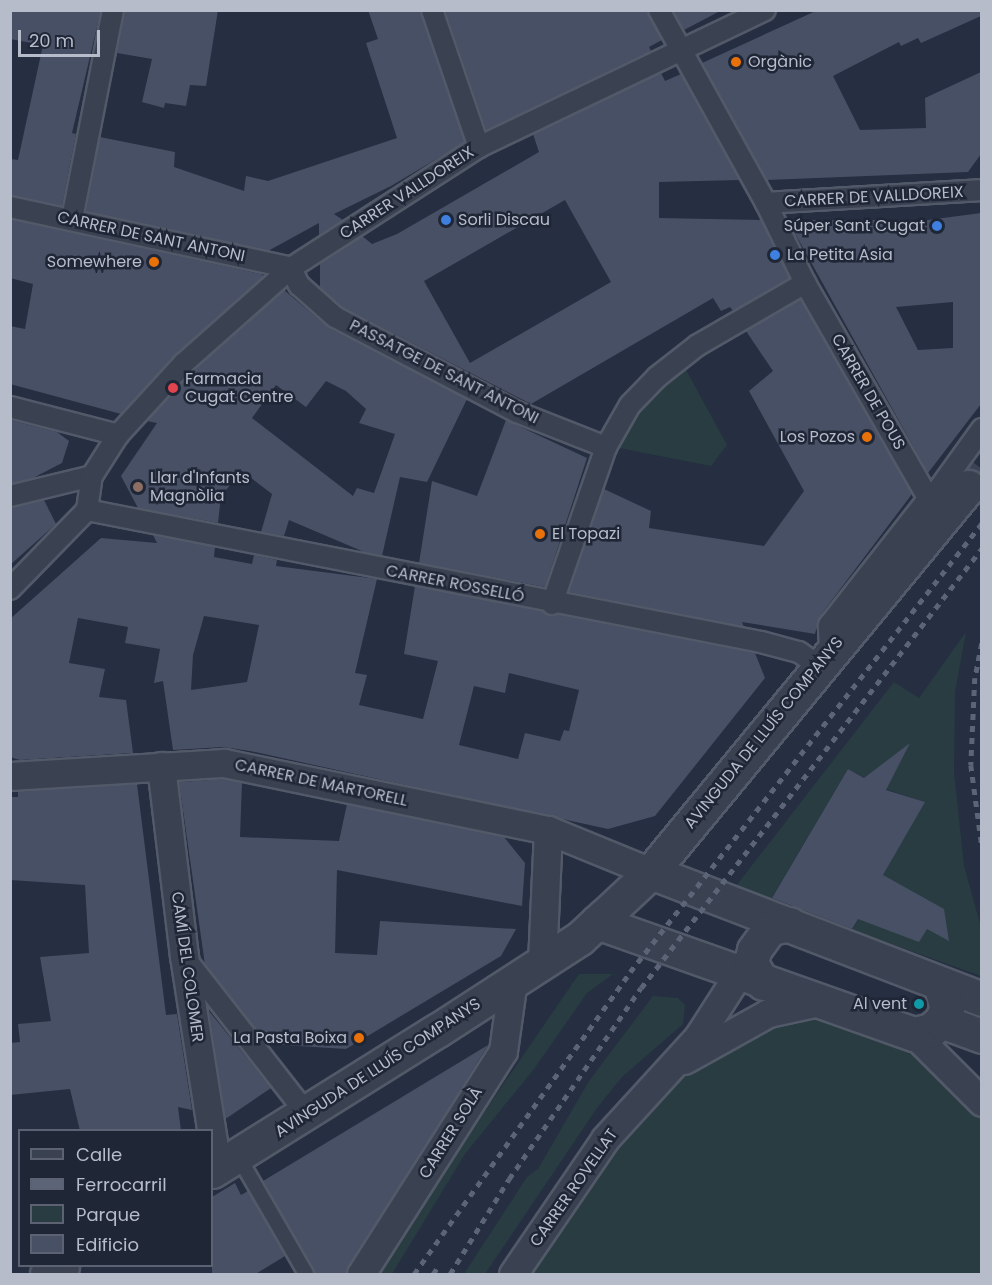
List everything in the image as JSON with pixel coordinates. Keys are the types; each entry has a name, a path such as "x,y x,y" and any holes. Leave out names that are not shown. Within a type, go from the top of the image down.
{"street":[{"path":"72,219 113,10"},
{"path":"432,10 479,147"},
{"path":"552,604 606,447 630,405 657,377 698,345 806,283 766,203 659,10"},
{"name":"CARRER VALLDOREIX","path":"87,510 92,476 118,435 183,363 291,268 479,147 765,10"},
{"name":"CARRER DE VALLDOREIX","path":"766,203 981,190"},
{"name":"CARRER DE SANT ANTONI","path":"10,207 291,268"},
{"name":"PASSATGE DE SANT ANTONI","path":"291,268 299,285 335,317 517,412 606,447"},
{"name":"CARRER DE POUS","path":"806,283 930,501"},
{"path":"10,407 118,435"},
{"path":"826,657 832,626 930,501 981,429"},
{"path":"10,496 92,476"},
{"name":"AVINGUDA DE LLUÍS COMPANYS","path":"222,1165 307,1114 542,962 597,922 638,866 826,657 968,487"},
{"path":"10,589 87,510"},
{"name":"CARRER ROSSELLÓ","path":"87,510 826,657"},
{"name":"CARRER DE MARTORELL","path":"10,776 224,762 548,830 638,866"},
{"name":"CAMÍ DEL COLOMER","path":"161,766 184,956 222,1165"},
{"path":"542,962 548,830"},
{"path":"638,866 930,976 940,984 981,999"},
{"path":"597,922 752,969 819,1002 928,1027 981,1036"},
{"path":"752,969 770,928 790,924"},
{"path":"184,956 307,1114"},
{"name":"CARRER ROVELLAT","path":"513,1275 606,1139 698,1037 752,969"},
{"name":"CARRER SOLÀ","path":"361,1275 503,1051 513,980"},
{"path":"928,1027 947,1008 940,984"},
{"name":"CARRER ROVELLAT","path":"662,1076 768,1013 819,1002"},
{"path":"928,1027 981,1102"},
{"path":"47,1275 60,1267"}],"lane":[{"path":"222,1165 306,1275"}],"green space":[{"path":"684,366 727,445 711,466 614,447 636,411"},
{"path":"966,632 955,692 954,772 964,866 981,927 981,976 852,930 924,802 886,789 848,769 771,899 736,886 894,682 919,698"},
{"path":"579,974 613,974 587,993 534,1069 465,1154 392,1274 373,1274"},
{"path":"653,996 678,998 685,1005 683,1024 622,1077 597,1108 485,1274 464,1274 527,1177 538,1169 589,1081"},
{"path":"778,1010 885,1028 981,1102 981,1274 513,1274 662,1076"}],"building":[{"path":"10,10 101,10 72,133 76,134 62,206 10,195 10,159 18,160 43,45 10,39"},
{"path":"125,10 218,10 206,86 190,85 186,106 165,103 164,108 142,102 152,59 117,53"},
{"path":"368,10 420,10 465,142 391,186 334,214 343,220 319,236 319,223 268,251 86,211 100,137 175,152 174,167 244,191 246,176 268,181 397,138 366,43 378,39"},
{"path":"445,10 647,10 662,40 649,47 651,51 486,130"},
{"path":"673,10 722,10 684,30"},
{"path":"818,10 981,10 981,16 921,43 918,38 901,46 899,42 833,76 860,130 926,128 925,98 981,72 981,154 968,172 767,180 702,63"},
{"path":"661,73 665,81 681,74 740,180 659,182 659,218 761,220 789,278 733,311 730,307 721,311 713,298 531,404 342,307 320,288 320,264 362,236 372,244 397,234 539,152 533,134","holes":["565,200 611,282 470,363 424,281"]},
{"path":"981,213 981,404 928,473 792,228 796,220 928,220","holes":["953,302 953,348 918,350 896,307"]},
{"path":"10,219 264,276 176,354 121,414 10,384 10,326 25,329 33,284 10,278"},
{"path":"284,290 329,328 467,399 427,482 400,477 382,556 364,552 289,520 284,536 261,532 272,494 242,471 221,496 218,523 138,508 121,476 157,423 147,421 192,372","holes":["326,381 346,391 366,409 359,423 395,434 374,493 357,488 353,496 252,418 276,385 306,407"]},
{"path":"801,299 912,494 820,616 815,634 742,622 744,627 569,592 604,489 651,511 649,528 764,546 804,491 749,391 773,371 746,331"},
{"path":"10,420 57,432 69,441 62,463 33,478 10,484"},
{"path":"506,420 587,458 545,587 419,563 432,481 477,496"},
{"path":"44,500 56,524 10,565 10,508"},
{"path":"153,535 215,547 214,557 252,564 254,555 277,560 276,566 377,579 355,673 367,675 359,705 423,719 438,661 404,654 415,586 755,653 765,678 655,816 608,829 250,751 223,747 173,750 163,681 154,683 160,649 125,643 128,627 78,618 69,663 105,669 99,697 126,700 133,753 20,760 10,757 10,619 101,538 157,543","holes":["204,616 259,625 247,682 191,690 193,655","509,673 579,690 569,731 564,730 560,741 525,733 518,759 459,745 474,686 505,693"]},
{"path":"910,743 886,790 925,802 883,875 944,909 949,941 927,929 919,942 858,919 852,929 772,898 848,769 864,778"},
{"path":"223,779 242,783 240,837 339,841 347,804 504,837 525,863 522,906 337,870 335,953 377,955 380,921 516,929 501,956 346,1049 268,1044 205,965 179,782"},
{"path":"137,784 166,1015 177,1014 192,1110 178,1107 181,1129 80,1129 70,1089 10,1095 10,1043 20,1042 18,1024 51,1021 40,957 89,953 85,885 10,880 10,797 18,797 18,791"},
{"path":"209,1011 271,1088 227,1118 225,1117"},
{"path":"488,1045 345,1275 315,1275 263,1181"},
{"path":"235,1183 241,1195 248,1191 285,1256 254,1275 212,1275 213,1196"}],"tunnel":[{"path":"968,487 982,469"}],"railway":[{"path":"414,1274 630,972 982,523"},
{"path":"450,1274 509,1179 641,988 982,548"},
{"path":"982,643 975,678 971,765 982,846"},
{"path":"433,1274 437,1268"}],"place":[{"name":"Orgànic","path":"736,62"},
{"name":"Sorli Discau","path":"446,220"},
{"name":"Súper Sant Cugat","path":"937,226"},
{"name":"La Petita Asia","path":"775,255"},
{"name":"Somewhere","path":"154,262"},
{"name":"Farmacia Cugat Centre","path":"173,388"},
{"name":"Los Pozos","path":"867,437"},
{"name":"Llar d'Infants Magnòlia","path":"138,487"},
{"name":"El Topazi","path":"540,534"},
{"name":"Al vent","path":"919,1004"},
{"name":"La Pasta Boixa","path":"359,1038"}]}
